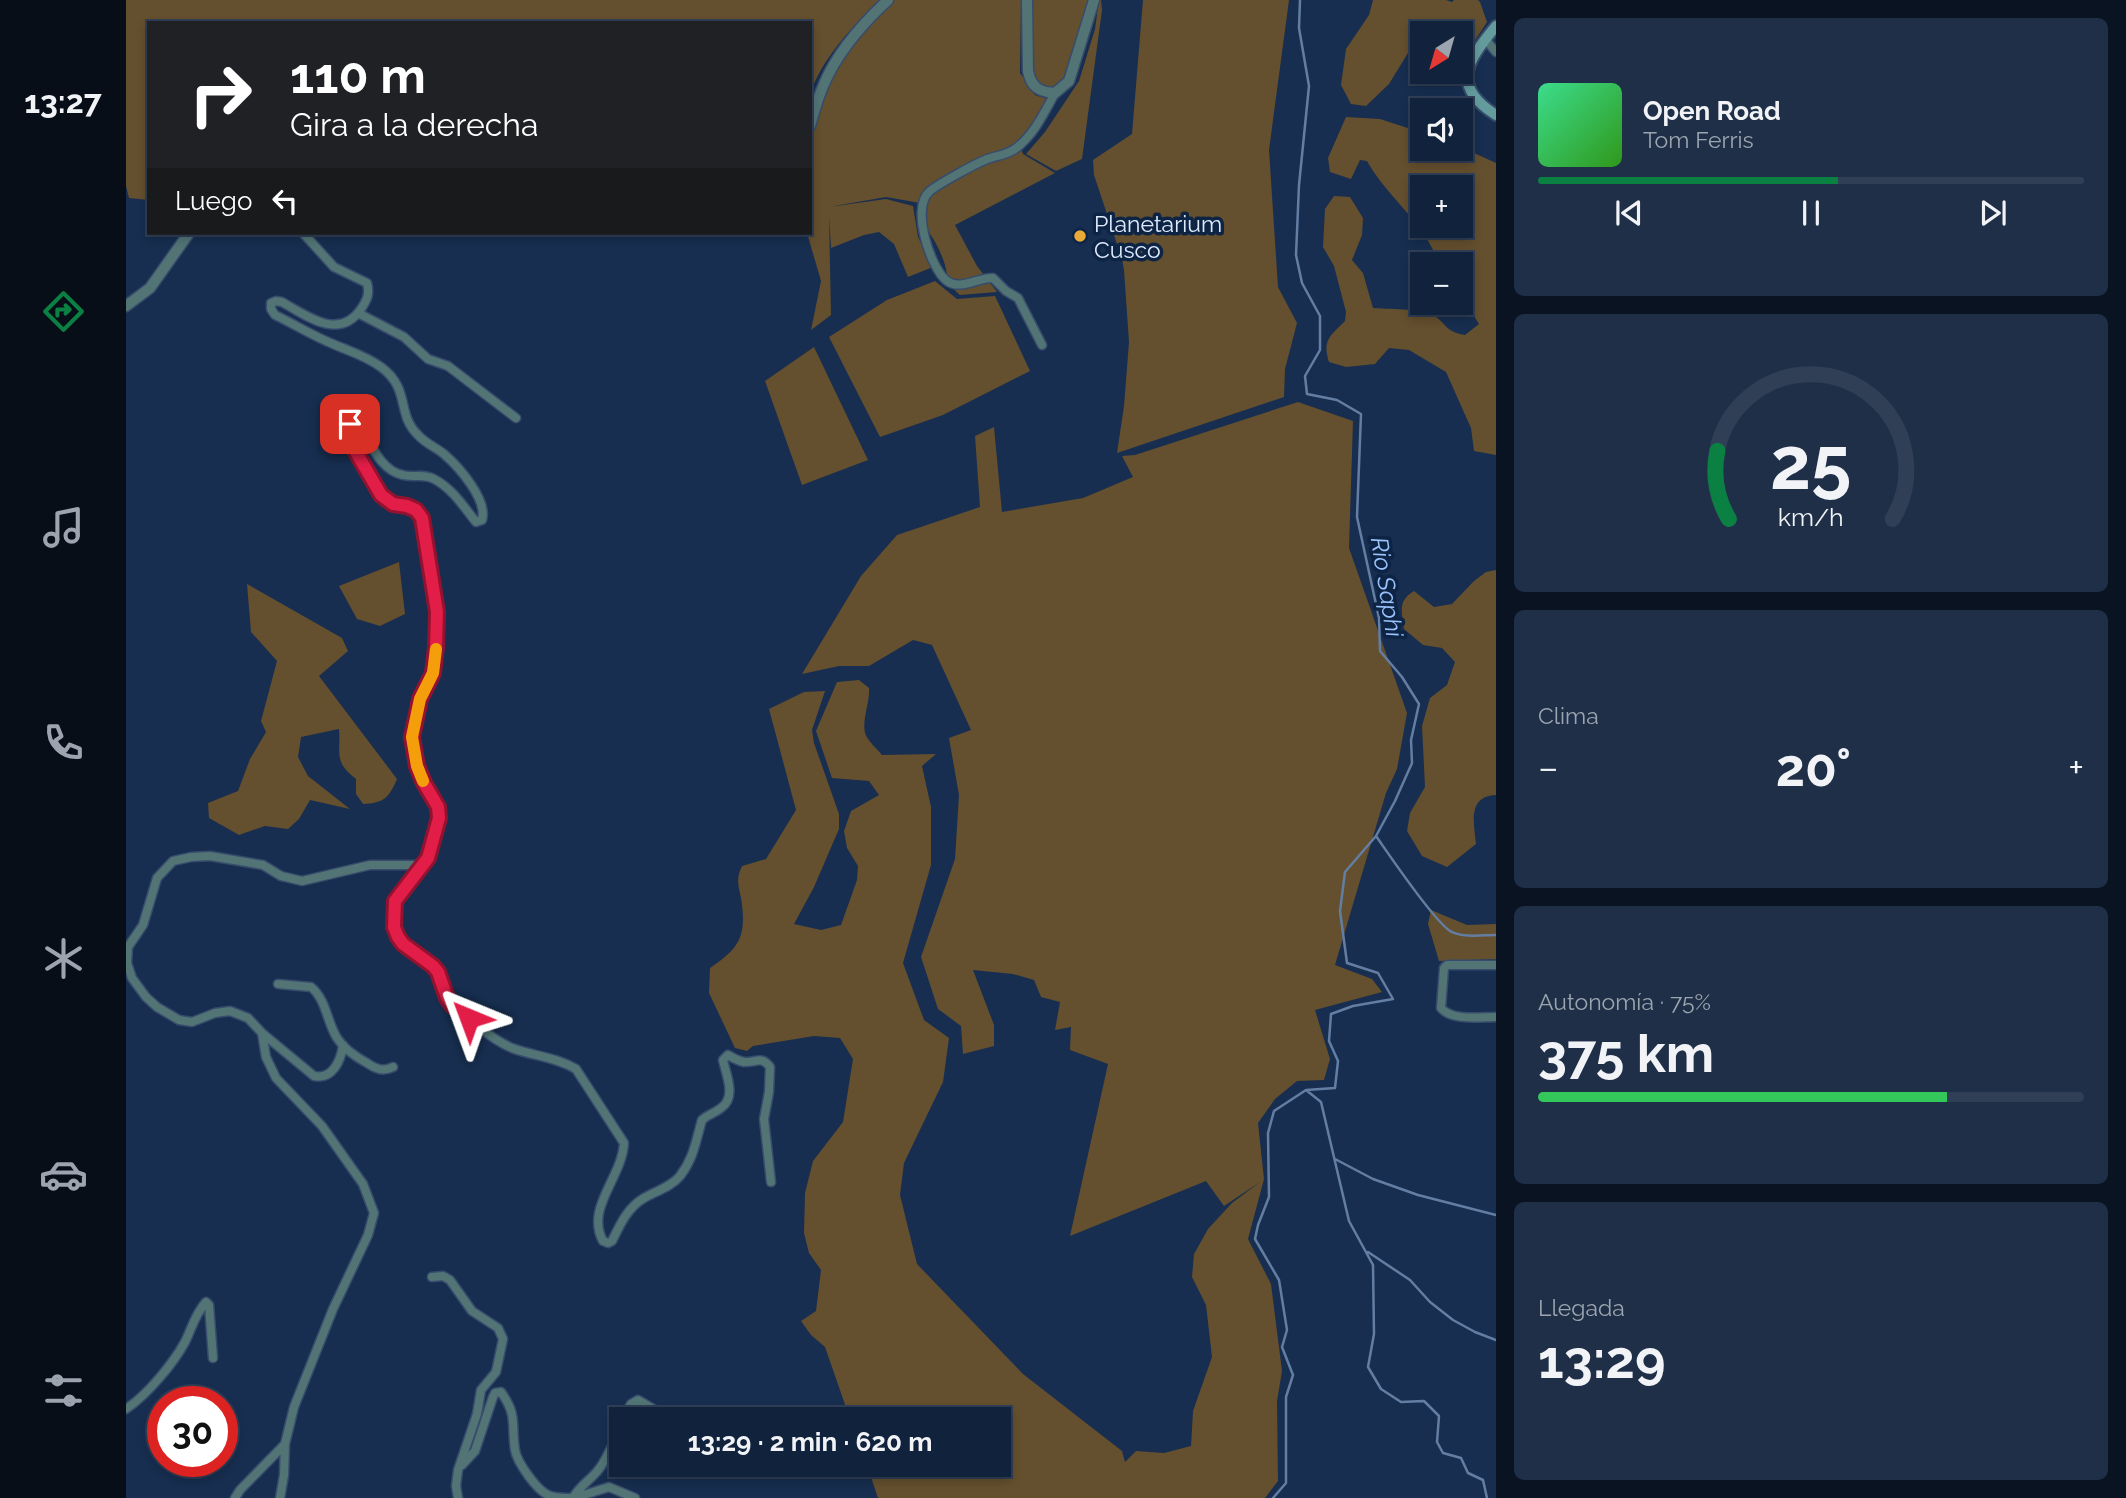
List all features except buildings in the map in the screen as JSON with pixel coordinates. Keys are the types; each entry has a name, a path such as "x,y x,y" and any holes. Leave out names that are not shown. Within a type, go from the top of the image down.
{"main road":[{"path":"1496,26 1475,52 1468,66 1467,79 1471,93 1483,107 1496,115"}],"street":[{"path":"812,120 831,67 870,16 888,0"},
{"path":"1027,0 1030,80 1035,88 1055,93"},
{"path":"1042,345 1018,298 993,278 959,286 947,281 937,267 924,237 922,204 927,193 983,160 1014,151 1037,126 1055,93 1069,80 1094,0"},
{"path":"1485,39 1496,52"},
{"path":"126,306 150,288 188,235"},
{"path":"305,235 334,267 367,283 367,298 358,313 345,323 336,325 316,321 282,302 271,303 271,309 275,314 331,344 380,365 391,375 402,395 408,422 415,433 447,456 480,499 483,510 482,520 476,522 459,499 444,485 423,475 401,475 392,471 379,458 361,428 356,424 350,424 346,428 345,433 381,495 393,504 416,510 422,518 437,612 433,673 420,699 412,737 417,766 438,807 439,818 430,853 395,901 394,927 398,937 438,972 447,998 453,1006 492,1036 514,1048 565,1062 576,1069 624,1143 616,1174 598,1210 597,1221 603,1241 612,1241 624,1217 641,1199 672,1184 680,1177 698,1143 702,1120 724,1106 728,1100 729,1082 723,1060 728,1055 748,1062 763,1060 770,1067 765,1119 771,1182"},
{"path":"358,313 404,337 428,359 448,366 516,418"},
{"path":"342,1045 340,1059 329,1074 320,1078 262,1033 248,1018 230,1011 192,1021 179,1020 157,1007 132,978 127,963 128,947 142,925 157,878 173,861 210,856 263,864 281,876 302,881 370,866 423,865"},
{"path":"1496,965 1447,965 1444,968 1441,1009 1446,1014 1455,1016 1496,1017"},
{"path":"278,984 305,986 316,991 342,1045 375,1068 383,1070 393,1067"},
{"path":"262,1033 266,1057 276,1078 322,1126 363,1184 374,1213 368,1235 333,1309 294,1407 285,1444 285,1475 280,1498"},
{"path":"432,1277 443,1276 450,1280 472,1311 498,1328 503,1339 496,1372 481,1390 477,1415 458,1471 458,1498"},
{"path":"126,1409 135,1403 174,1359 206,1302 209,1305 214,1358"},
{"path":"458,1471 475,1451 493,1397 495,1393 501,1392 513,1416 517,1457 543,1493 573,1498 609,1487 635,1498"},
{"path":"629,1407 638,1399 651,1407"},
{"path":"235,1498 285,1444"},
{"path":"573,1498 580,1486 593,1477 609,1453"}],"shaded area":[{"path":"126,0 881,0 860,19 829,57 812,90 812,21 147,21 147,200 129,198 126,186"},
{"path":"891,0 1021,0 1020,73 1035,95 1053,101 1020,146 1023,154 1055,173 955,225 977,266 997,292 960,295 955,290 936,245 921,224 920,203 886,197 829,207 886,199 913,206 918,237 933,267 908,277 894,244 879,232 831,248 829,216 831,315 811,330 821,281 808,235 812,235 812,137 821,102 837,63"},
{"path":"1029,0 1092,0 1069,81 1049,94 1031,79"},
{"path":"1099,0 1102,10 1082,159 1056,171 1026,154 1045,132 1079,81 1095,29"},
{"path":"1143,0 1289,0 1269,150 1278,287 1297,323 1285,369 1284,397 1117,453 1129,342 1124,270 1094,175 1093,160 1132,134"},
{"path":"1373,0 1478,0 1487,22 1474,42 1474,21 1410,21 1410,50 1389,84 1366,106 1351,104 1341,85 1346,49 1369,15"},
{"path":"1346,117 1380,119 1410,129 1410,161 1473,161 1473,152 1496,163 1496,455 1474,451 1471,428 1446,372 1409,350 1389,348 1375,364 1346,367 1329,362 1326,348 1329,339 1345,321 1346,312 1334,266 1323,247 1325,209 1334,196 1350,197 1363,218 1362,235 1352,260 1363,273 1373,308 1410,310 1410,315 1433,315 1452,331 1465,335 1479,324 1473,314 1473,252 1434,252 1426,238 1473,238 1473,175 1410,175 1410,216 1367,161 1360,160 1351,179 1330,172 1328,158"},
{"path":"935,281 957,299 995,296 1030,371 943,415 880,437 829,337 887,300"},
{"path":"814,347 868,460 802,485 765,381"},
{"path":"1298,402 1353,421 1349,548 1407,713 1397,769 1386,793 1335,965 1372,979 1382,992 1315,1010 1330,1059 1324,1080 1297,1081 1275,1099 1258,1123 1264,1179 1248,1239 1271,1284 1282,1371 1277,1401 1278,1481 1265,1498 878,1498 871,1477 1011,1477 1011,1407 846,1407 825,1347 811,1335 801,1321 816,1311 821,1270 809,1253 804,1233 805,1193 813,1161 843,1122 853,1059 840,1038 814,1036 753,1046 747,1051 735,1048 709,993 710,968 735,947 742,932 743,911 738,882 742,866 766,859 796,810 769,709 804,692 825,691 812,730 839,814 839,829 814,887 794,924 821,930 841,925 857,880 858,866 847,848 844,831 851,811 879,795 869,781 832,778 816,731 837,682 859,680 869,688 865,733 882,755 936,754 922,766 931,807 931,865 903,963 924,1020 949,1038 943,1082 904,1163 900,1195 917,1264 1023,1374 1122,1451 1125,1462 1136,1451 1164,1453 1191,1446 1193,1411 1212,1357 1206,1305 1192,1277 1194,1254 1208,1229 1232,1203 1260,1182 1224,1206 1206,1181 1070,1236 1108,1064 1070,1050 1071,1027 1055,1030 1060,1002 1041,997 1034,980 1013,974 973,970 994,1025 994,1046 963,1054 961,1026 938,1009 921,957 955,859 959,795 949,738 971,730 932,645 913,640 869,666 839,666 802,674 861,576 897,535 980,507 975,436 994,427 1002,512 1083,498 1133,477 1122,456 1135,455"},
{"path":"399,562 405,614 380,626 357,619 339,586"},
{"path":"1496,570 1496,795 1480,800 1476,806 1476,844 1447,867 1422,856 1407,831 1410,813 1425,787 1422,726 1430,698 1447,685 1455,662 1442,648 1423,645 1404,629 1402,607 1405,599 1414,591 1434,607 1452,604 1474,581 1486,572"},
{"path":"247,584 342,638 348,651 319,676 397,779 385,798 363,804 356,794 356,779 341,762 339,729 301,737 298,757 308,776 350,809 310,800 299,819 288,829 265,826 239,835 209,818 208,803 238,791 250,759 266,732 261,721 277,661 251,632"},
{"path":"1431,910 1467,925 1496,924 1496,959 1439,961 1428,924"}],"waterway":[{"name":"Rio Saphi","path":"1273,1498 1286,1483 1286,1397 1293,1375 1282,1347 1287,1330 1279,1280 1255,1239 1269,1197 1268,1133 1274,1111 1306,1090 1335,1088 1338,1061 1329,1041 1331,1014 1353,1006 1393,999 1378,973 1347,963 1340,911 1345,872 1376,836 1412,763 1411,740 1419,704 1402,677 1380,651 1379,618 1357,517 1361,414 1337,400 1307,394 1305,376 1320,350 1320,316 1302,283 1296,255 1299,185 1309,86 1299,28 1300,0"},
{"path":"1376,836 1445,927 1462,935 1496,935"},
{"path":"1306,1090 1321,1102 1349,1221 1373,1265 1374,1334 1368,1367 1381,1389 1401,1402 1424,1401 1439,1416 1437,1442 1443,1453 1461,1458 1468,1473 1483,1480 1487,1498"},
{"path":"1335,1159 1373,1179 1418,1195 1496,1215"},
{"path":"1368,1252 1410,1280 1430,1302 1453,1320 1496,1340"}],"slow traffic":[{"path":"423,781 417,766 412,737 420,699 433,673 436,649"}],"place":[{"name":"Planetarium Cusco","path":"1080,236"}],"route":[{"path":"350,424 345,433 381,495 393,504 416,510 422,518 437,612 433,673 420,699 412,737 417,766 438,807 439,818 426,862 397,896 394,927 403,944 427,960 438,972 447,998 469,1018"}]}
